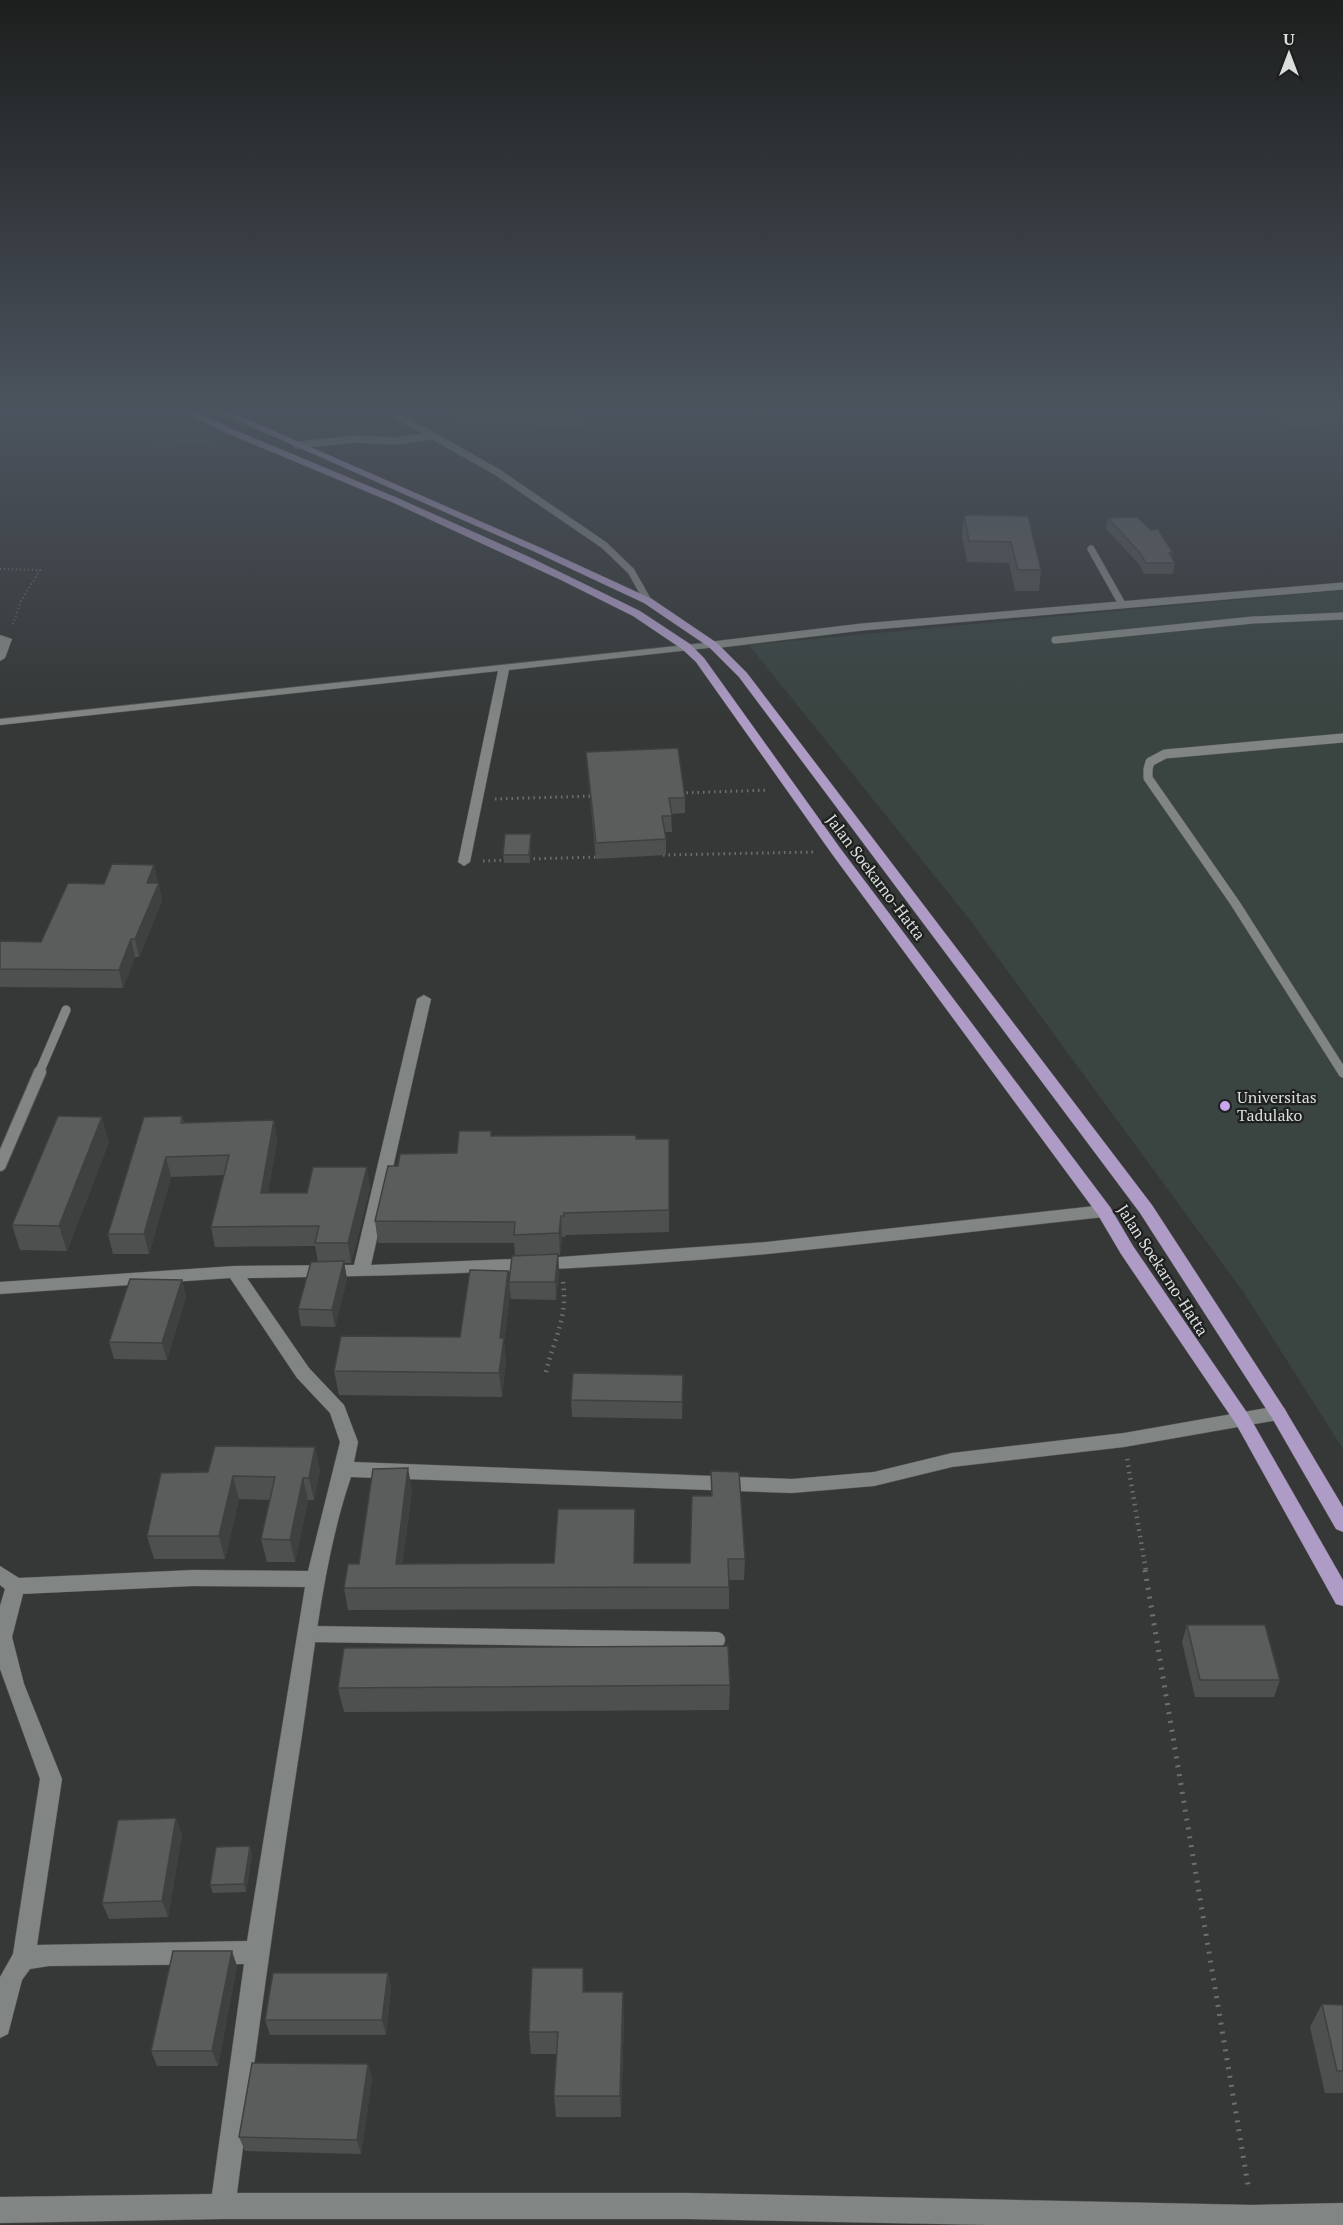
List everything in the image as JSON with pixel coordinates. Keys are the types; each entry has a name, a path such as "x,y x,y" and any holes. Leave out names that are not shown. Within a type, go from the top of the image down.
{"main road":[{"name":"Jalan Soekarno-Hatta","path":"422,511 614,602 675,636 700,660 791,790 1104,1211 1127,1250 1242,1419 1343,1598"},
{"name":"Jalan Soekarno-Hatta","path":"448,511 648,601 713,645 743,675 1146,1209 1278,1413 1343,1524"}],"street":[{"path":"0,658 8,639 3,638"},
{"path":"0,722 713,645"},
{"path":"464,862 504,668"},
{"path":"361,1271 423,999"},
{"path":"0,1288 234,1272 361,1271 560,1263 766,1248 1104,1211"},
{"path":"223,2206 257,1952 316,1579 349,1443 338,1410 303,1373 234,1272"},
{"path":"344,1469 792,1486 874,1479 952,1460 1124,1440 1278,1413"},
{"path":"0,2026 12,1975 24,1958 51,1779 14,1684 2,1637 7,1580 316,1579"},
{"path":"24,1958 50,1955 257,1952"},
{"path":"0,2210 223,2206 688,2206 946,2218 1254,2222 1343,2216"}],"lane":[{"path":"554,511 604,545 631,571 648,601"},
{"path":"1091,549 1122,604"},
{"path":"713,645 851,628 1343,586"},
{"path":"1055,640 1253,620 1343,616"},
{"path":"1343,738 1165,754 1151,759 1146,769 1148,778 1235,903 1343,1073"},
{"path":"0,1165 23,1116 66,1010"},
{"path":"309,1634 717,1640"}],"path":[{"path":"0,569 40,570 21,601 18,615 3,638"},
{"path":"675,793 791,790"},
{"path":"478,800 594,796"},
{"path":"660,855 836,851"},
{"path":"522,860 602,857"},
{"path":"464,862 510,860"},
{"path":"546,1372 549,1359 565,1323 566,1296 560,1263"},
{"path":"1124,1440 1254,2222"}],"shaded area":[{"name":"Universitas Tadulako","path":"1343,590 1343,1449 1244,1293 970,920 749,645"}],"building":[{"path":"964,515 1028,516 1041,570 1018,570 1011,542 969,541"},
{"path":"1137,517 1151,530 1158,529 1173,553 1169,553 1175,563 1146,563 1140,553 1108,518"},
{"path":"678,748 685,798 669,798 672,816 662,816 666,839 596,843 586,752"},
{"path":"505,834 531,834 529,855 503,855"},
{"path":"112,864 154,865 147,883 159,883 135,939 131,939 119,970 0,969 0,941 41,942 68,883 104,884"},
{"path":"58,1116 102,1117 59,1226 12,1225"},
{"path":"182,1116 181,1123 274,1120 261,1193 307,1193 313,1167 367,1167 348,1243 315,1243 319,1226 211,1227 229,1155 166,1157 144,1234 108,1234 144,1117"},
{"path":"459,1131 491,1131 491,1136 636,1135 636,1139 669,1139 669,1210 564,1213 564,1216 561,1216 559,1233 514,1235 515,1222 375,1221 388,1166 398,1166 400,1154 457,1153"},
{"path":"558,1254 555,1282 509,1282 512,1256"},
{"path":"344,1261 332,1310 298,1309 311,1262"},
{"path":"470,1270 508,1271 500,1338 504,1338 499,1373 334,1371 341,1336 460,1337"},
{"path":"130,1279 182,1280 162,1343 109,1342"},
{"path":"573,1373 683,1375 682,1402 571,1400"},
{"path":"215,1446 315,1447 309,1478 303,1478 290,1540 261,1539 275,1477 233,1476 219,1536 147,1536 161,1473 208,1472"},
{"path":"408,1468 396,1564 554,1563 558,1509 635,1509 634,1563 690,1563 692,1496 712,1496 711,1471 739,1472 745,1559 728,1559 729,1587 344,1588 348,1564 359,1564 373,1469"},
{"path":"1187,1625 1265,1625 1280,1680 1200,1680"},
{"path":"728,1646 730,1685 338,1688 344,1648"},
{"path":"176,1818 162,1901 102,1903 118,1820"},
{"path":"250,1846 244,1884 210,1885 216,1847"},
{"path":"173,1951 232,1951 212,2051 151,2051"},
{"path":"532,1968 583,1968 583,1992 623,1992 620,2096 554,2096 558,2032 529,2032"},
{"path":"273,1973 388,1973 382,2020 265,2020"},
{"path":"1322,2004 1343,2005 1343,2071 1337,2071"},
{"path":"252,2063 368,2064 357,2140 239,2137"}],"place":[{"name":"Universitas Tadulako","path":"1225,1106"}]}
